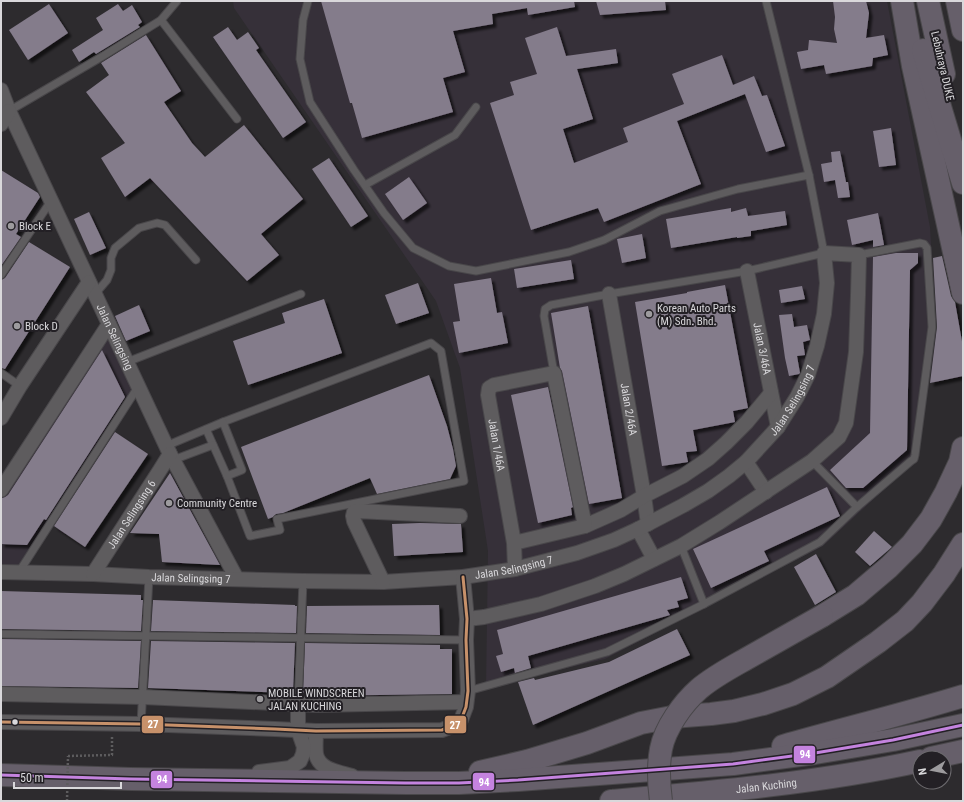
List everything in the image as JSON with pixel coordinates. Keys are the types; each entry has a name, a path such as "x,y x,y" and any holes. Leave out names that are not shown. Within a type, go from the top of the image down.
{"highway":[{"path":"902,1 917,81 963,293"},
{"path":"908,1 963,183"},
{"path":"908,1 963,240"},
{"name":"Lebuhraya DUKE","path":"928,1 963,155"},
{"path":"957,1 963,30"},
{"path":"653,801 653,781 664,740 673,719 684,704 700,689 720,674 856,595 889,568 912,544 931,519 960,462 963,448"},
{"path":"395,783 474,774 527,761 587,743 641,723 672,717 734,711 763,704 793,694 827,677 878,642 905,621 922,603 944,574 963,544"},
{"path":"719,765 963,696"},
{"path":"1,775 175,780 395,783 459,783 518,780 719,765 815,753 893,740 963,725"},
{"path":"661,750 659,775 661,801"},
{"path":"952,753 963,751"},
{"name":"Jalan Kuching","path":"611,801 802,781 891,767 912,762"}],"street":[{"name":"Jalan Selingsing","path":"1,90 138,387 170,453 237,579"},
{"path":"1,124 10,111"},
{"path":"467,618 484,617 535,605 602,583 624,574 681,546 766,492 812,461 839,437 846,423 856,352 859,255 824,253"},
{"name":"Jalan Selingsing 7","path":"1,572 383,582 463,576 515,569 577,553 614,540 643,527 708,491 746,462 778,427 797,397 808,375 817,346 824,314 828,283 824,253"},
{"name":"Jalan 3/46A","path":"747,271 778,427"},
{"path":"1,418 20,386 92,288"},
{"name":"Jalan 2/46A","path":"609,294 644,496 643,527"},
{"path":"1,490 109,324"},
{"path":"554,373 585,526"},
{"name":"Jalan 1/46A","path":"515,569 514,543 488,395 489,388 494,385 554,373"},
{"path":"514,543 585,526 621,510 644,496 683,476 708,459 726,443 747,422 771,393"},
{"name":"Jalan Selingsing 6","path":"93,574 170,453"},
{"path":"746,462 766,492"},
{"path":"383,582 354,521 354,512 460,516"},
{"path":"643,527 654,559"},
{"path":"1,722 112,723 316,731 442,730 457,724 461,720 467,697 467,618 463,576"},
{"path":"1,694 143,697 324,705 467,697"},
{"path":"175,780 264,772 290,768 300,761 304,751 298,730 298,704"},
{"path":"316,731 317,759 328,769 395,783"}],"lane":[{"path":"10,111 161,20 177,1"},
{"path":"308,1 303,20 300,59 310,102 354,170 384,212 413,248 449,266 476,270 570,252 604,240 660,211 738,190 809,175"},
{"path":"554,373 544,316 545,309 551,305 747,271 824,253 809,175 766,1"},
{"path":"161,20 237,119"},
{"path":"365,185 456,135 476,107"},
{"path":"1,275 51,200"},
{"path":"92,288 107,280 111,270 111,258 115,248 139,228 157,223 165,225 196,260"},
{"path":"467,697 607,652 704,604 820,542 914,459 932,327 927,248 924,244 920,243 859,255"},
{"path":"127,362 301,294"},
{"path":"170,453 206,429 431,342 441,351 464,481 278,518 280,530 250,536 227,476 206,429"},
{"path":"1,374 20,386"},
{"path":"19,572 138,387"},
{"path":"223,422 242,470 227,476"},
{"path":"170,453 213,445"},
{"path":"812,461 857,508"},
{"path":"681,546 704,604"},
{"path":"141,724 149,576"},
{"path":"298,704 303,581"},
{"path":"1,634 466,640"}],"path":[{"path":"67,801 68,756 112,755 112,723"}],"shaded area":[{"path":"233,1 887,1 930,227 936,330 918,458 823,546 605,659 486,687 488,551 460,368 436,301 234,8"},
{"path":"108,335 134,389 18,567 1,567 1,501"}],"building":[{"path":"321,1 574,1 575,7 528,15 527,8 492,14 493,24 453,31 465,72 443,78 453,112 362,138 352,103 350,103"},
{"path":"596,1 665,1 666,10 600,15"},
{"path":"833,1 866,1 869,13 866,38 884,35 888,55 873,58 872,66 826,74 824,65 801,69 797,52 808,50 809,40 837,43 834,29 835,17"},
{"path":"49,4 68,33 28,60 9,30"},
{"path":"118,4 123,11 132,5 142,22 138,25 140,27 96,54 94,52 79,62 72,50 103,30 96,18"},
{"path":"228,27 237,40 248,32 259,48 256,50 306,122 283,138 213,37"},
{"path":"557,27 566,56 616,49 618,63 577,69 593,119 563,129 574,163 628,142 623,128 684,104 672,74 722,55 733,85 754,76 762,96 767,95 785,146 766,152 745,94 677,121 701,184 604,222 598,208 531,230 490,103 514,95 510,82 537,74 525,38"},
{"path":"146,35 181,91 164,102 192,143 205,157 244,125 303,199 261,234 279,255 247,281 150,178 125,197 101,158 125,143 86,92 109,75 101,63"},
{"path":"891,128 896,165 879,167 873,131"},
{"path":"840,151 846,182 848,182 850,197 838,198 835,180 824,182 821,164 832,162 831,152"},
{"path":"329,158 368,216 351,227 312,169"},
{"name":"Block E","path":"1,170 38,193 40,197 16,234 21,237 1,266"},
{"path":"409,177 427,203 403,220 385,194"},
{"path":"731,208 731,212 746,208 748,216 785,211 787,225 751,231 751,236 671,248 666,219"},
{"path":"89,212 106,248 90,255 74,219"},
{"path":"878,213 884,245 873,247 873,240 852,245 847,220"},
{"path":"642,234 646,258 622,263 617,239"},
{"name":"Block D","path":"29,242 70,267 5,369 1,368 1,280 5,278"},
{"path":"896,253 918,253 918,263 910,270 907,450 863,488 846,488 830,470 870,433 873,257"},
{"path":"942,256 951,296 955,302 963,347 963,376 930,383 937,327 933,258"},
{"path":"571,260 574,279 517,288 514,269"},
{"path":"491,278 497,313 502,312 508,343 459,353 453,322 460,321 454,284"},
{"path":"418,283 429,313 396,324 385,295"},
{"path":"725,285 748,408 733,411 735,422 693,430 697,451 686,452 688,462 662,466 635,302"},
{"path":"802,286 805,299 781,303 779,290"},
{"path":"324,299 342,353 248,385 233,341 285,323 282,313"},
{"path":"139,305 150,331 126,341 115,316"},
{"path":"588,306 622,498 589,504 562,371 560,368 551,313"},
{"path":"792,314 794,327 807,325 810,340 803,342 805,355 797,356 800,373 789,376 779,315"},
{"path":"102,350 125,397 46,520 44,519 27,545 1,544 2,498 8,495"},
{"path":"429,375 447,426 453,449 456,466 450,479 377,494 370,478 283,513 276,514 268,519 241,447"},
{"path":"548,387 573,507 571,508 572,515 538,523 511,395"},
{"path":"115,432 148,454 85,547 54,526"},
{"name":"Community Centre","path":"170,473 220,565 162,562 159,534 130,533"},
{"path":"827,487 840,516 764,551 769,561 711,588 693,549"},
{"path":"392,524 461,524 463,552 394,556"},
{"path":"874,531 892,547 870,566 855,552"},
{"path":"816,554 836,592 815,605 794,567"},
{"path":"681,577 688,598 677,601 679,607 667,610 670,615 528,656 531,668 515,673 514,668 501,672 496,656 503,654 497,630"},
{"path":"1,591 141,595 141,600 143,600 141,631 1,629"},
{"path":"153,600 295,605 297,606 296,633 151,631"},
{"path":"439,605 440,635 306,633 307,606"},
{"path":"677,629 690,655 533,725 518,682 534,678 535,680 609,662"},
{"path":"1,639 141,641 138,688 1,686"},
{"path":"151,641 295,643 293,693 148,688"},
{"path":"305,643 440,645 440,649 452,649 452,694 307,696 307,693 303,693"}],"transit line":[{"name":"27","path":"1,722 141,724 316,731 442,730 457,724 461,720 466,707 468,691 466,640 467,619 463,577"},
{"name":"94","path":"1,775 131,779 405,783 459,783 518,780 733,764 815,753 893,740 963,725"}],"place":[{"name":"Block E","path":"11,226"},
{"name":"Korean Auto Parts (M) Sdn. Bhd.","path":"649,314"},
{"name":"Block D","path":"17,326"},
{"name":"Community Centre","path":"169,503"},
{"name":"MOBILE WINDSCREEN JALAN KUCHING","path":"260,699"}]}
